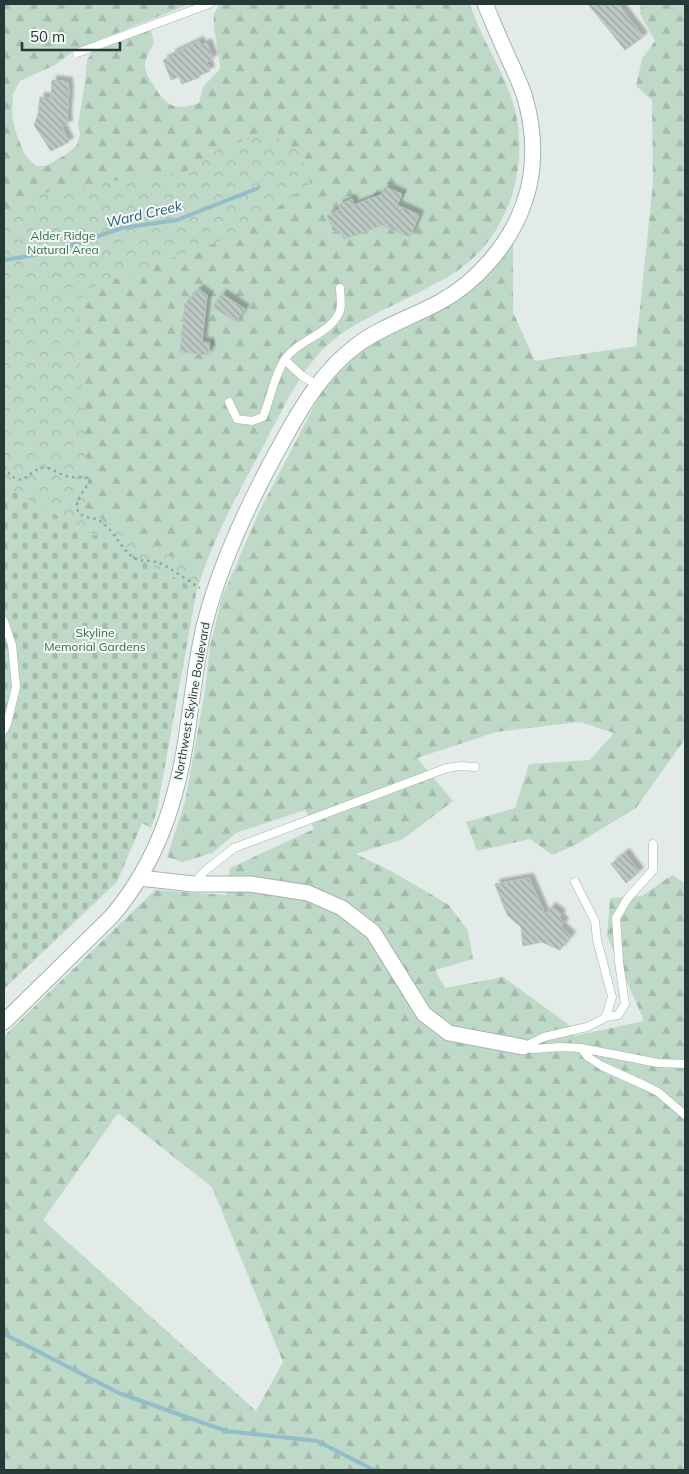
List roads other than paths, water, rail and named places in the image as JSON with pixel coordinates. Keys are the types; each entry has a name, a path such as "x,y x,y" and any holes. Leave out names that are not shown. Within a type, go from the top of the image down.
{"main road":[{"name":"Northwest Skyline Boulevard","path":"4,1022 112,916 127,898 150,860 174,799 182,765 200,643 213,594 227,553 244,515 285,436 317,385 333,366 358,344 372,335 440,302 464,285 493,257 510,234 524,202 532,170 533,146 529,114 524,95 485,4"},
{"path":"140,878 193,884 250,884 308,893 342,908 373,932 424,1014 449,1033 523,1047"}],"lane":[{"path":"78,53 209,4"},
{"path":"229,402 237,420 252,421 263,416 276,378 285,360 298,346 331,323 340,310 340,288"},
{"path":"285,360 301,375 317,385"},
{"path":"4,621 12,645 16,687 4,730"},
{"path":"193,884 206,870 234,848 447,768 474,767"},
{"path":"523,1047 544,1037 587,1027 606,1017 618,1015 625,1004 619,962 616,918 628,898 653,870 653,844"},
{"path":"575,882 595,921 597,940 612,997 606,1017"},
{"path":"523,1047 534,1049 581,1048 658,1063 685,1064"},
{"path":"581,1048 588,1058 658,1092 685,1115"}],"waterway":[{"name":"Ward Creek","path":"4,260 52,252 122,228 177,220 258,188"},
{"path":"4,1334 119,1393 226,1431 317,1441 374,1470"}],"park label":[{"name":"Alder Ridge Natural Area","path":"63,243"},
{"name":"Skyline Memorial Gardens","path":"95,640"}]}
